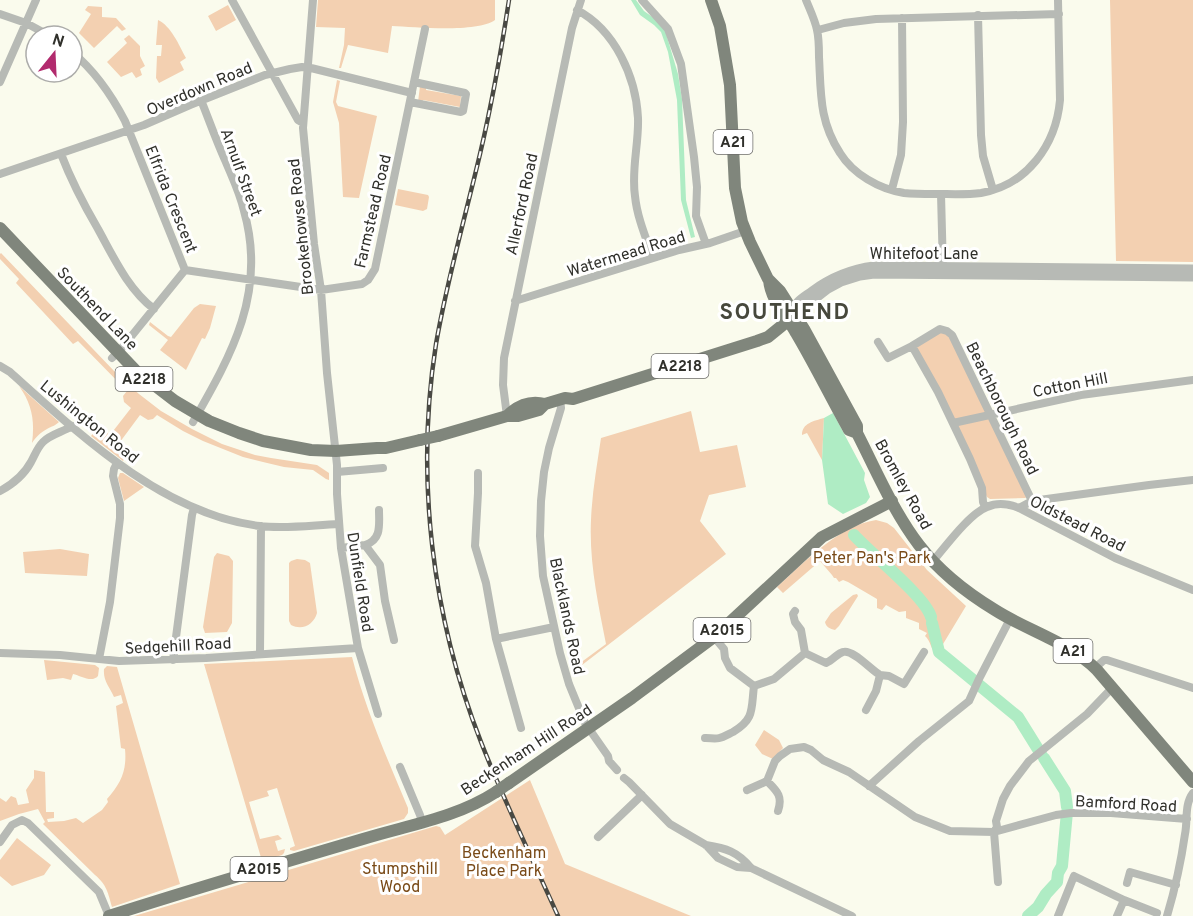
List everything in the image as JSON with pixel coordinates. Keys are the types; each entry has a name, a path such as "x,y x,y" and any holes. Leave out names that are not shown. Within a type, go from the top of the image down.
{"main road":[{"name":"Bromley Road","path":"711,0 720,27 730,85 735,188 745,231 768,279 770,290 789,314 797,334 849,430 856,433 881,482 918,544 933,561 979,600 1084,658 1193,782"},
{"name":"Southend Lane","path":"0,228 49,286"},
{"name":"Southend Lane","path":"0,240 49,286 115,355 195,418 263,441 336,455 386,448 538,410 545,404 562,398 570,391 650,371 743,342 777,319 789,314"},
{"path":"871,513 881,482"},
{"name":"Beckenham Hill Road","path":"109,916 212,883 422,822 480,802 590,728 714,637 822,537 871,513 886,514 894,505"}],"street":[{"path":"0,82 36,0"},
{"path":"232,0 298,120 303,123"},
{"name":"Brookehowse Road","path":"313,0 303,123 336,455"},
{"name":"Allerford Road","path":"507,416 502,385 504,358 572,28 580,0"},
{"path":"642,0 668,28 681,64 697,187 696,216 706,244"},
{"path":"806,0 818,30 822,112 831,138 840,154 853,168 872,182 912,194 980,193 993,190 1011,182 1029,169 1042,153 1053,133 1059,112 1058,0"},
{"path":"577,10 585,14 619,51 632,85 638,118 634,196 652,258"},
{"path":"0,14 26,23"},
{"path":"818,30 855,21 1059,14"},
{"path":"978,15 981,135 983,156 993,190"},
{"path":"892,189 901,155 903,122 902,18"},
{"name":"Farmstead Road","path":"185,270 321,290 362,284 368,280 374,273 425,29"},
{"name":"Elfrida Crescent","path":"84,62 106,88 130,130 185,270"},
{"name":"Overdown Road","path":"0,174 130,130 201,100 273,73 290,69 308,67 412,93"},
{"path":"410,102 463,111 465,93 414,82"},
{"name":"Arnulf Street","path":"195,418 237,337 251,280 251,249 245,213 201,100"},
{"path":"61,154 72,182 124,276 138,295 154,309"},
{"path":"941,194 943,271"},
{"name":"Watermead Road","path":"515,301 745,231"},
{"name":"Whitefoot Lane","path":"789,314 795,303 824,282 851,270 874,266 943,271 1193,277"},
{"name":"Whitefoot Lane","path":"943,271 1193,269"},
{"path":"115,355 185,270"},
{"name":"Beachborough Road","path":"912,346 938,330 950,332 1032,501"},
{"path":"878,342 888,358 912,346 953,423 982,488 985,507 970,519 933,561"},
{"name":"Lushington Road","path":"0,366 117,463 194,508 230,520 261,526 339,524"},
{"name":"Cotton Hill","path":"953,423 1081,395 1193,380"},
{"name":"Blacklands Road","path":"562,398 544,472 540,536 543,576 569,684 585,723 617,770"},
{"path":"0,491 18,479 27,469 42,443 72,426"},
{"name":"Dunfield Road","path":"336,455 341,548 358,648 378,714"},
{"path":"99,659 110,602 120,518 120,504 113,476 117,463"},
{"path":"337,472 383,468"},
{"path":"478,473 475,546 486,583 496,639 521,728"},
{"path":"1019,508 1032,501 1193,480"},
{"name":"Oldstead Road","path":"985,507 1008,504 1019,508 1115,558 1193,590"},
{"path":"173,660 194,508"},
{"path":"341,548 371,543 380,531 379,510"},
{"path":"260,654 261,526"},
{"path":"365,545 380,566 394,640"},
{"path":"795,610 793,614 801,630 805,652"},
{"path":"869,786 919,741 969,701 1010,619"},
{"path":"496,639 554,627"},
{"path":"714,637 724,649 730,668 754,686"},
{"name":"Sedgehill Road","path":"0,653 60,655 119,661 173,660 358,648"},
{"path":"754,686 774,679 805,652"},
{"path":"805,652 826,663 834,660 840,653 848,652 873,671 904,684 924,652"},
{"path":"1095,668 1107,660 1193,688"},
{"path":"866,710 876,691 880,675"},
{"path":"705,738 720,739 748,721 754,686"},
{"path":"998,882 994,832 997,827 996,820 1010,786 1029,761 1087,714 1112,688"},
{"name":"Bamford Road","path":"767,781 775,761 780,756 790,749 804,747 823,760 849,772 915,817 950,831 994,832 1071,813 1111,813 1187,819"},
{"path":"400,767 422,822"},
{"path":"626,779 670,824 706,845 718,858 737,867 752,868 852,916"},
{"path":"747,790 767,781 777,792 780,802 778,811"},
{"path":"1167,916 1176,885 1186,831 1188,802 1193,793"},
{"path":"598,837 642,795"},
{"path":"0,842 12,825 22,820 28,823 99,892 109,916"},
{"path":"1126,883 1130,872 1176,885"},
{"path":"1058,916 1074,876 1157,913"},
{"path":"1117,916 1124,900"}],"green space":[{"path":"318,0 495,0 495,20 475,27 461,28 392,26 388,53 348,45 341,68 339,68 345,28 316,27"},
{"path":"1110,0 1193,0 1193,262 1116,261"},
{"path":"228,5 236,20 216,31 208,16"},
{"path":"88,6 102,7 102,17 116,18 126,29 122,31 117,26 94,48 84,38 84,25 91,14 85,10"},
{"path":"158,20 171,31 186,58 180,62 184,70 159,83 156,78 157,56 161,56 162,45 156,45"},
{"path":"129,35 140,46 140,56 145,66 140,69 142,75 136,78 132,72 121,77 107,62 127,43 124,39"},
{"path":"337,80 340,81 336,102 338,106 377,116 359,198 343,197 339,123 333,102"},
{"path":"420,86 426,87 426,90 461,96 460,107 423,100 422,103 418,102"},
{"path":"398,189 428,195 427,209 423,211 395,205"},
{"path":"1,253 116,373 161,411 222,444 255,455 317,465 329,473 329,480 313,470 284,467 243,457 203,441 157,415 148,420 140,415 120,442 127,448 123,461 91,436 96,430 103,430 110,435 131,408 124,402 123,396 127,391 78,341 73,344 16,283 19,279 0,259"},
{"path":"200,304 216,306 205,339 202,338 186,370 160,350 168,340 149,325 150,322 171,337 194,308"},
{"path":"940,332 949,335 1027,497 990,499 987,497 916,349 917,346"},
{"path":"19,386 59,422 40,434 32,443 31,413 27,399"},
{"path":"691,411 700,452 737,445 746,487 709,495 700,521 726,554 573,672 572,669 606,644 591,551 592,500 601,438"},
{"path":"824,418 822,460 807,433 802,435 806,425"},
{"path":"120,473 144,487 124,501 118,478"},
{"name":"Peter Pan's Park","path":"876,520 894,528 927,570 966,606 937,654 925,636 927,633 919,629 919,623 906,618 906,611 899,612 886,605 882,610 877,608 877,599 848,582 843,580 839,582 820,561 783,593 777,587 835,537 848,529"},
{"path":"60,549 89,554 87,576 25,573 23,552"},
{"path":"217,553 229,556 233,561 232,623 227,632 205,633 203,627 214,557"},
{"path":"297,559 310,563 317,613 311,623 304,627 295,627 289,621 289,563"},
{"path":"857,594 858,596 839,626 835,630 827,626 825,622 831,613"},
{"path":"352,657 370,714 408,813 404,819 294,851 290,850 295,846 277,788 267,791 269,796 249,802 260,839 278,835 282,839 275,841 278,851 285,849 282,855 262,861 204,664"},
{"path":"44,660 95,665 99,668 98,676 90,679 73,674 71,680 63,678 47,680"},
{"path":"107,666 117,667 180,884 112,907 102,882 43,824 45,822 38,809 0,821 0,798 6,802 11,796 16,798 18,805 29,803 26,790 34,778 34,770 45,772 46,812 54,812 54,818 47,819 48,822 76,818 83,823 102,810 108,802 107,799 122,776 125,749 121,748 116,706 123,703 121,695 114,697 104,677 104,669"},
{"path":"764,730 779,740 783,748 773,759 762,754 755,745"},
{"name":"Beckenham Place Park","path":"530,780 565,864 691,916 134,916 436,826 440,827 445,835"},
{"path":"17,838 51,865 44,875 12,886 0,876 0,860"}],"shaded area":[{"path":"631,0 636,0 644,11 658,21 665,30 678,74 682,99 686,200 695,237 691,238 681,200 677,100 668,52 661,32 640,15"},
{"path":"833,413 865,473 864,480 870,497 866,503 843,514 828,504 822,460 824,418"}],"waterway":[{"path":"854,535 919,598 931,617"},
{"path":"932,623 939,652 1018,717 1041,754"},
{"path":"1044,758 1065,791 1067,807"},
{"path":"1028,916 1057,882 1062,866 1067,812"}],"railway":[{"path":"509,0 480,154 436,344 427,445 428,495 432,546 440,596 450,646 464,694 499,786 558,916"}],"district":[{"name":"SOUTHEND","path":"785,311"}],"park label":[{"name":"Stumpshill Wood","path":"400,877"}]}
